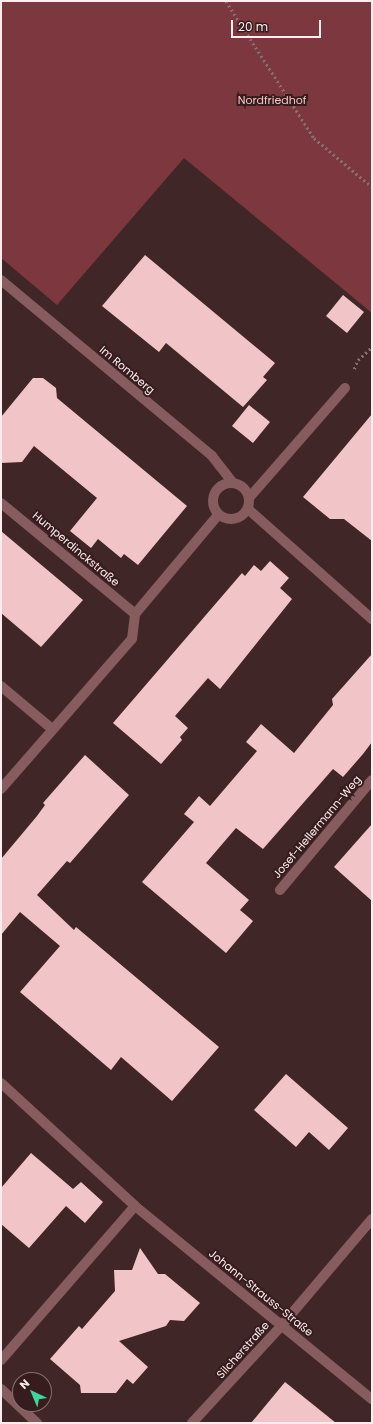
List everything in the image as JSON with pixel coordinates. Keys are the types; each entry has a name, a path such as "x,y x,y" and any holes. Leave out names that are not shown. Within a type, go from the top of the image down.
{"street":[{"name":"Im Romberg","path":"1,280 212,456 233,483 243,487 249,498"},
{"path":"233,483 221,485 214,494 212,506 218,515 229,520 240,518 248,509 249,498 345,388"},
{"name":"Humperdinckstraße","path":"1,503 135,614"},
{"path":"248,509 372,619"},
{"path":"1,789 132,639 135,614 218,515"},
{"path":"1,686 52,729"},
{"name":"Josef-Hellermann-Weg","path":"280,890 372,780"},
{"name":"Johann-Strauss-Straße","path":"1,1083 135,1206 372,1400"},
{"path":"1,1360 135,1206"},
{"name":"Silcherstraße","path":"192,1423 282,1325 372,1219"},
{"path":"1,1390 37,1423"}],"path":[{"path":"226,1 314,138 372,187"},
{"path":"345,388 358,360 372,347"}],"green space":[{"name":"Nordfriedhof","path":"1,1 372,1 372,313 184,158 57,305 1,258"}],"building":[{"path":"145,255 275,363 263,377 267,380 243,407 166,343 159,352 102,306"},
{"path":"343,295 364,312 347,333 326,316"},
{"path":"33,378 43,378 56,388 57,398 187,506 138,565 124,554 121,558 98,539 91,548 70,531 97,498 34,446 22,462 1,463 1,417"},
{"path":"249,405 270,422 253,443 232,426"},
{"path":"372,414 372,541 344,519 330,519 303,497"},
{"path":"1,531 83,600 41,647 1,613"},
{"path":"270,561 289,578 280,588 292,599 220,689 208,678 175,716 188,728 180,737 182,740 161,764 113,723 242,573 245,576 254,565 261,571"},
{"path":"372,654 372,742 363,754 343,777 333,769 263,849 236,828 206,863 249,900 240,910 253,921 226,953 142,882 194,822 184,814 199,796 210,806 257,751 246,742 261,724 294,753 333,705 332,699"},
{"path":"85,755 129,795 70,863 67,861 37,895 74,930 76,927 219,1047 172,1101 121,1057 111,1070 20,992 60,946 20,912 1,935 1,859 37,816 45,805 43,803"},
{"path":"372,824 372,901 334,867"},
{"path":"286,1074 348,1128 329,1150 309,1132 296,1147 254,1110"},
{"path":"31,1153 73,1189 81,1182 103,1202 85,1223 66,1206 29,1248 1,1224 1,1188"},
{"path":"140,1248 158,1274 165,1274 200,1303 184,1321 170,1320 166,1326 119,1341 148,1367 133,1384 127,1379 116,1393 81,1393 80,1385 50,1359 79,1326 82,1329 115,1291 114,1270 132,1270"},
{"path":"285,1382 336,1423 251,1423"}]}
